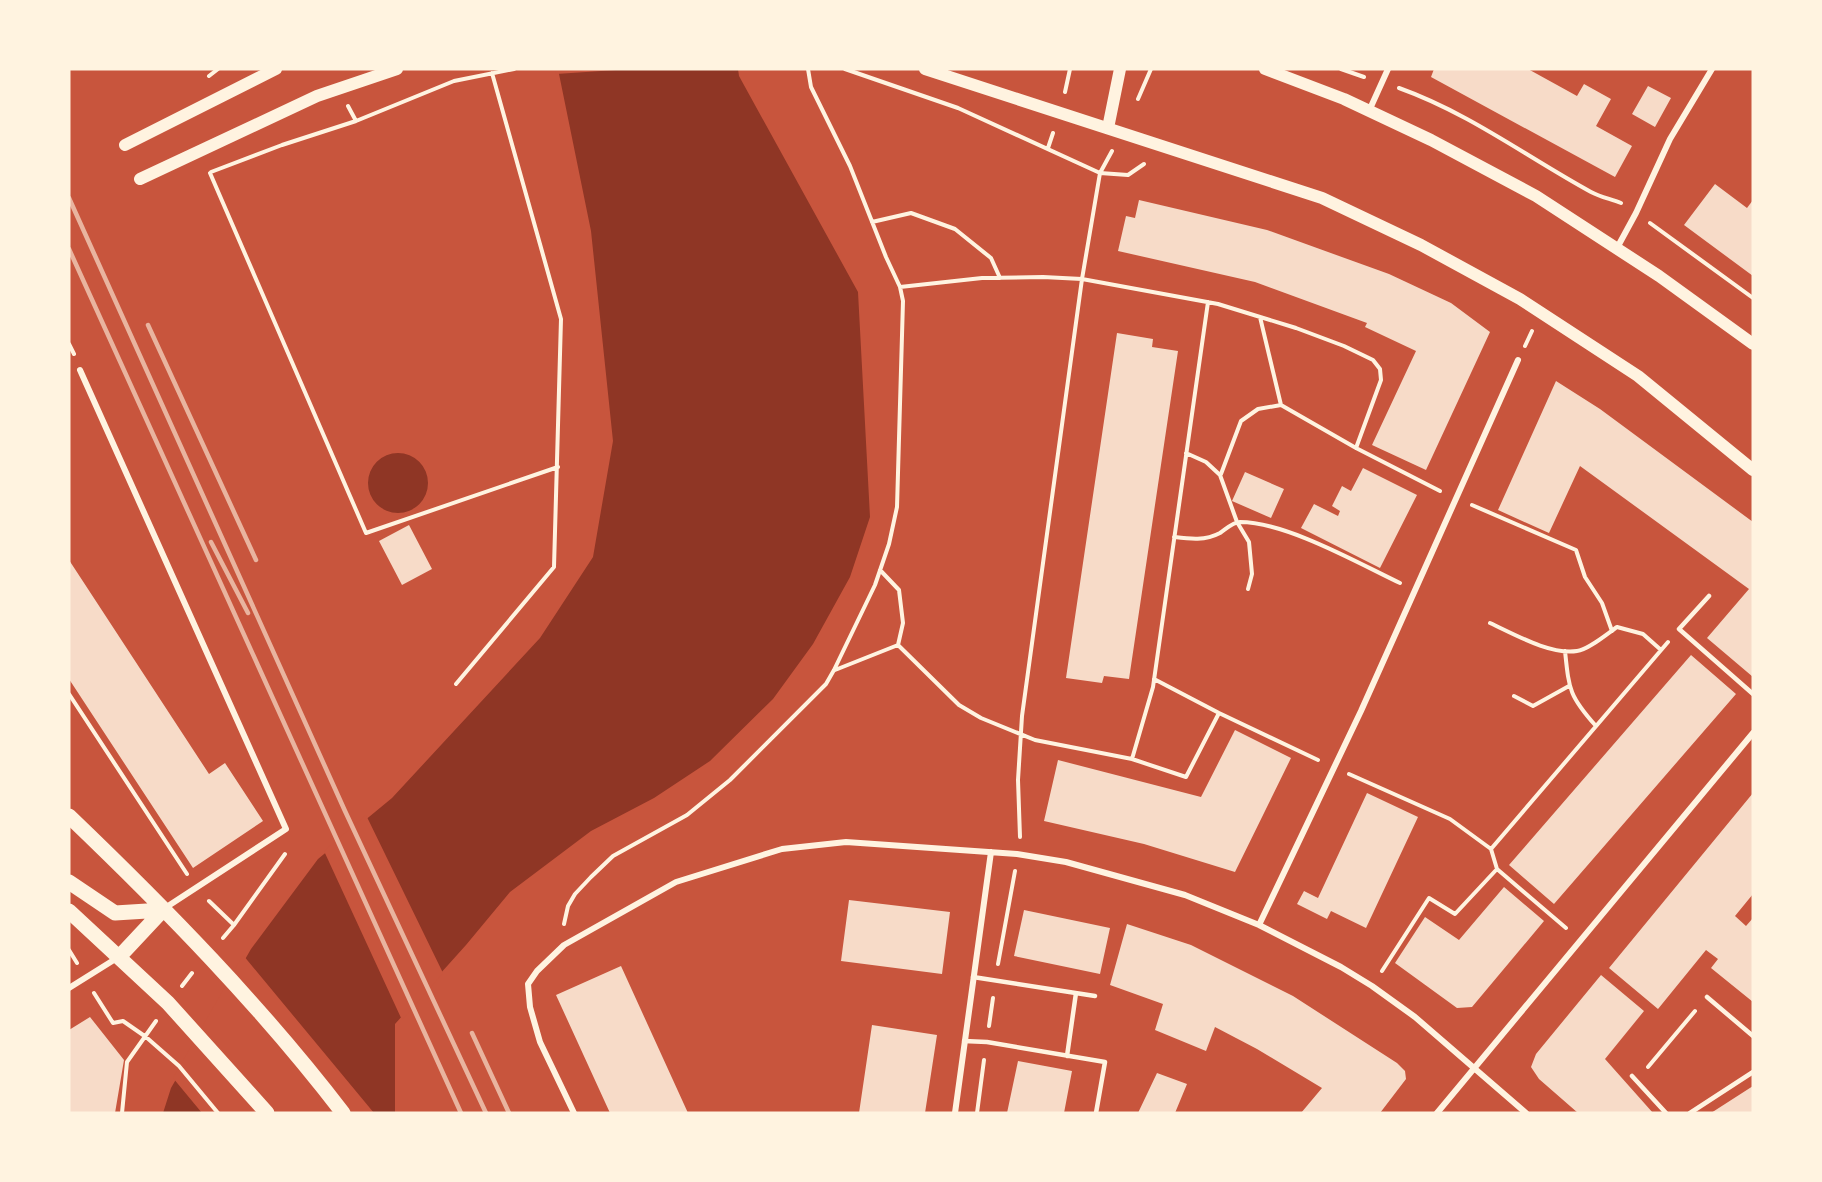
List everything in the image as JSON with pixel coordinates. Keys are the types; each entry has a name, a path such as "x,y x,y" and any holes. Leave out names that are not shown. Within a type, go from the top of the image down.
{"main road":[{"path":"125,145 258,74 276,69"},
{"path":"925,69 1322,198 1421,245 1542,312 1638,376 1753,470"},
{"path":"1108,128 1120,69"},
{"path":"1265,69 1369,111 1431,140 1536,196 1659,276 1753,345"},
{"path":"140,179 317,96 391,70"},
{"path":"69,816 270,1021 343,1113"},
{"path":"69,882 115,913 163,910"},
{"path":"120,957 163,910"},
{"path":"69,911 120,957 198,1034 267,1113"}],"street":[{"path":"1369,111 1388,69"},
{"path":"1616,249 1636,213 1670,139 1712,69"},
{"path":"1259,925 1334,767 1518,360"},
{"path":"80,370 286,829 163,910"},
{"path":"1437,1113 1753,733"},
{"path":"574,1113 540,1042 530,1007 528,984 537,970 564,945 676,882 782,849 846,842 1017,854 1066,862 1185,896 1259,925 1372,986 1415,1017 1526,1113"},
{"path":"955,1113 991,852"},
{"path":"69,988 120,957"}],"lane":[{"path":"1709,596 1679,629 1753,694"},
{"path":"973,976 1095,996"},
{"path":"1067,1056 1076,993"},
{"path":"1707,997 1753,1036"},
{"path":"964,1041 987,1042 1105,1062 1096,1113"},
{"path":"1690,1113 1753,1072"},
{"path":"1632,1076 1666,1113"}],"path":[{"path":"200,177 282,145 356,121 454,81 514,69"},
{"path":"564,945 564,920 568,906 591,877 613,856 687,815 730,780 826,684 875,585 889,544 897,507 903,301 900,287 850,166 811,87 808,69"},
{"path":"845,69 958,108 1100,173 1128,175 1169,148"},
{"path":"1341,69 1361,76"},
{"path":"456,684 554,567 561,319 492,73"},
{"path":"1407,91 1488,129 1593,193 1620,202"},
{"path":"210,173 366,533 558,467"},
{"path":"1014,883 1020,836 1018,780 1020,734 1082,279 1100,173"},
{"path":"872,222 911,213 955,229 992,258 1000,278"},
{"path":"1657,228 1753,298"},
{"path":"900,287 1000,278 1082,279 1208,302 1260,316 1344,346 1373,360 1380,369 1381,380 1356,448"},
{"path":"1132,759 1154,679 1208,302"},
{"path":"1518,360 1542,312"},
{"path":"1260,316 1281,405"},
{"path":"1220,475 1241,421 1258,409 1281,405 1356,448 1456,499 1576,550 1585,577 1602,603 1612,631"},
{"path":"1186,453 1206,462 1220,475 1237,522 1249,542 1252,574 1248,589"},
{"path":"1174,537 1199,540 1218,534 1237,522 1266,526 1296,535 1415,590"},
{"path":"880,570 899,590 903,623 898,645"},
{"path":"1490,623 1535,644 1565,651 1579,651 1617,627 1644,634 1661,650"},
{"path":"1491,849 1679,629"},
{"path":"898,645 959,705 981,718 1035,740 1132,759 1186,777 1219,713"},
{"path":"834,670 898,645"},
{"path":"1565,651 1569,686 1578,705 1596,726"},
{"path":"1154,679 1219,713 1450,819 1491,849 1497,869 1580,940"},
{"path":"1514,696 1533,706 1569,686"},
{"path":"69,694 196,888 234,925"},
{"path":"122,1113 127,1062 168,1004 234,925 291,846 286,829"},
{"path":"1372,986 1428,898 1455,914 1497,869"},
{"path":"69,950 113,1023 123,1021 146,1037 179,1066 218,1113"},
{"path":"1632,1076 1651,1066 1673,1035 1707,997"}],"shaded area":[{"path":"558,69 738,69 739,76 858,292 870,517 850,577 813,644 773,699 710,761 654,798 591,831 510,892 395,1024 395,1113 163,1113 171,1088 251,949 318,859 392,798 540,638 593,557 613,441 591,231"},
{"path":"392,453 404,453 415,458 423,466 428,483 426,495 415,508 404,513 392,513 381,508 373,500 368,489 368,477 373,466 381,458"}],"pier":[{"path":"555,69 631,69 556,74"},
{"path":"366,815 443,973 402,1020 324,851"},
{"path":"243,955 374,1113 202,1113 173,1078"}],"building":[{"path":"1434,69 1528,69 1577,96 1584,84 1611,99 1596,126 1632,146 1615,177 1431,77"},
{"path":"1648,86 1671,98 1655,127 1632,114"},
{"path":"1715,184 1747,208 1753,200 1753,276 1684,225"},
{"path":"1139,200 1267,230 1389,274 1451,303 1490,332 1426,470 1372,445 1416,351 1365,327 1367,323 1255,282 1118,251 1126,216 1135,218"},
{"path":"1117,333 1153,339 1152,347 1178,351 1129,679 1104,676 1102,683 1066,678"},
{"path":"1556,381 1600,409 1753,522 1753,677 1707,638 1749,589 1580,466 1549,533 1498,510"},
{"path":"1363,468 1417,495 1380,568 1301,528 1314,504 1338,516 1340,511 1332,506 1342,486 1351,491"},
{"path":"1245,472 1284,489 1271,518 1232,501"},
{"path":"409,525 432,569 402,585 379,541"},
{"path":"69,560 209,774 225,763 263,821 193,868 69,679"},
{"path":"1691,655 1736,694 1554,904 1509,865"},
{"path":"1235,730 1291,758 1235,872 1144,844 1044,821 1058,760 1201,797"},
{"path":"1367,793 1418,817 1366,928 1331,911 1327,919 1297,904 1304,891 1318,898"},
{"path":"1753,793 1753,894 1735,916 1746,926 1753,918 1753,1002 1711,968 1718,959 1706,950 1658,1009 1609,968"},
{"path":"1504,887 1544,921 1472,1007 1457,1008 1395,963 1425,917 1459,940"},
{"path":"849,900 950,912 942,974 841,961"},
{"path":"1024,910 1110,928 1100,974 1014,956"},
{"path":"1127,924 1191,945 1293,996 1397,1063 1405,1071 1406,1079 1380,1113 1301,1113 1322,1088 1215,1027 1206,1051 1155,1030 1163,1004 1110,985"},
{"path":"621,966 688,1113 610,1113 556,995"},
{"path":"1601,975 1644,1011 1605,1059 1653,1113 1578,1113 1539,1079 1531,1067 1536,1054"},
{"path":"90,1017 124,1060 115,1113 69,1113 69,1030"},
{"path":"872,1025 937,1035 925,1113 859,1113"},
{"path":"1018,1061 1072,1071 1064,1113 1007,1113"},
{"path":"1157,1073 1187,1084 1175,1113 1138,1113"},
{"path":"1753,1086 1753,1113 1711,1113"}],"railway":[{"path":"69,198 345,811 486,1113"},
{"path":"69,249 461,1113"},
{"path":"148,325 256,560"},
{"path":"211,542 248,613"},
{"path":"472,1033 509,1113"}]}
